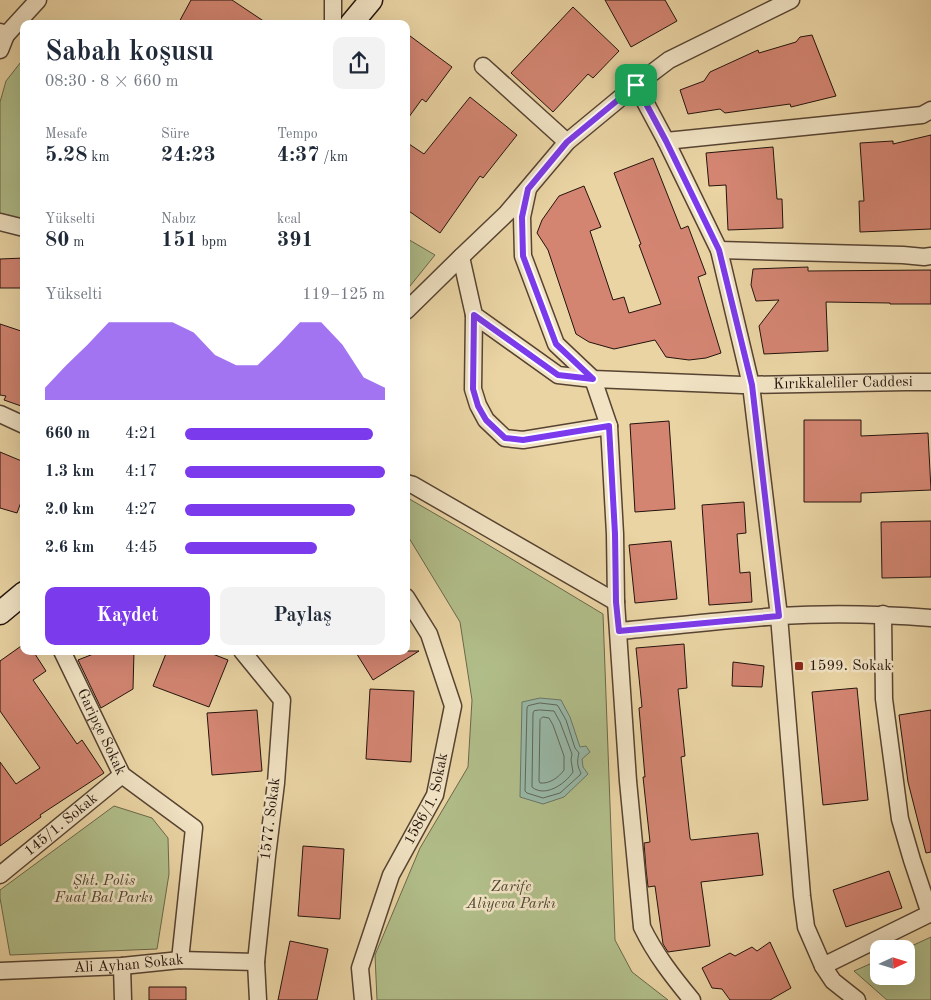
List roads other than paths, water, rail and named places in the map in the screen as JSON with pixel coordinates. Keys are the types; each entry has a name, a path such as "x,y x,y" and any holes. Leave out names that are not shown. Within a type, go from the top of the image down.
{"main road":[{"path":"354,20 371,0"},
{"path":"0,613 20,596"}],"street":[{"path":"0,50 2,34 38,0"},
{"path":"333,0 333,20"},
{"path":"410,307 507,213 567,142 636,85 669,60 791,0"},
{"path":"483,66 567,142"},
{"path":"636,85 666,141 719,250 752,385 779,616 806,927 823,966 834,981 857,1000"},
{"path":"666,141 922,115 931,110"},
{"path":"528,189 522,217 523,256 556,344 593,379 609,426 615,534 616,602 628,781 642,927 650,945 692,1000"},
{"path":"0,222 20,227"},
{"path":"719,250 931,256"},
{"path":"460,257 474,315 473,389 478,406 486,420 505,438 523,440 609,426"},
{"name":"Kırıkkaleliler Caddesi","path":"474,315 558,375 593,379 752,385 931,382"},
{"path":"0,414 20,424"},
{"path":"410,484 616,602"},
{"name":"1586/1. Sokak","path":"363,1000 360,968 391,875 434,794 452,706 430,634 410,604"},
{"path":"619,631 779,616 821,614 883,614 931,618"},
{"path":"823,966 931,913 900,819 884,699 883,614"},
{"name":"Garipçe Sokak","path":"64,655 122,774 194,828 180,960"},
{"name":"1577. Sokak","path":"245,655 282,700 276,783 256,962 258,1000"},
{"name":"145/1. Sokak","path":"0,875 122,774"},
{"name":"Ali Ayhan Sokak","path":"0,971 122,966 180,960 256,962"},
{"path":"122,966 123,1000"}],"water":[{"path":"540,698 561,700 570,717 580,747 586,746 590,752 582,759 583,767 588,774 564,797 543,804 520,797 522,702"}],"place":[{"name":"1599. Sokak","path":"799,666"}],"park label":[{"name":"Şht. Polis Fuat Bal Parkı","path":"104,890"},
{"name":"Zarife Aliyeva Parkı","path":"511,896"}]}
